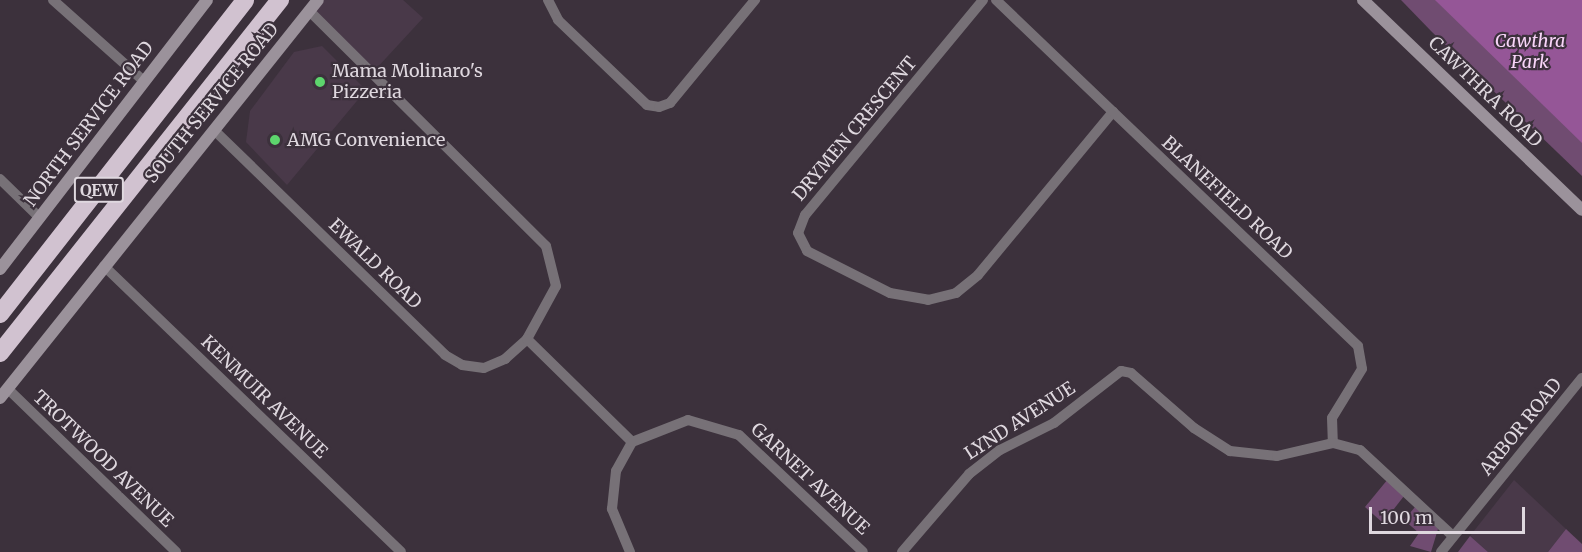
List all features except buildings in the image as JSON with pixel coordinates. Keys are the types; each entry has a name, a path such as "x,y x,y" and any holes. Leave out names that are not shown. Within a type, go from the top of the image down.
{"highway":[{"name":"QEW","path":"0,314 246,0"},
{"name":"QEW","path":"0,353 280,0"}],"street":[{"path":"53,0 144,81"},
{"name":"NORTH SERVICE ROAD","path":"0,269 207,0"},
{"name":"SOUTH SERVICE ROAD","path":"4,394 318,0"},
{"path":"548,0 566,28 646,105 659,107 670,103 755,0"},
{"name":"DRYMEN CRESCENT","path":"983,0 805,215 798,233 804,248 851,278 890,294 928,300 956,294 973,280 1113,112"},
{"name":"BLANEFIELD ROAD","path":"996,0 1358,346 1362,369 1332,418 1333,443"},
{"name":"CAWTHRA ROAD","path":"1363,0 1582,210"},
{"path":"309,11 546,246 556,286 527,339 632,442 615,471 611,500 630,552"},
{"name":"EWALD ROAD","path":"214,130 445,355 462,365 484,368 505,359 527,339"},
{"path":"0,179 40,218"},
{"name":"KENMUIR AVENUE","path":"104,266 401,552"},
{"name":"LYND AVENUE","path":"902,552 969,474 1000,450 1054,423 1121,371 1131,373 1194,428 1230,451 1277,456 1333,443"},
{"name":"ARBOR ROAD","path":"1441,552 1582,378"},
{"name":"TROTWOOD AVENUE","path":"4,394 176,552"},
{"name":"GARNET AVENUE","path":"632,442 678,421 728,427 863,552"},
{"path":"1333,443 1371,457 1453,536"}],"shaded area":[{"path":"323,0 403,0 423,18 375,70 312,12"},
{"path":"322,46 366,90 287,185 246,142 250,111 294,52"},
{"path":"1514,480 1566,529 1548,552 1488,552 1470,536"}],"green space":[{"name":"Cawthra Park","path":"1401,0 1582,0 1582,176 1432,32"},
{"name":"Cawthra Park","path":"1435,0 1582,0 1582,143"},
{"path":"1388,479 1404,496 1383,523 1365,507"},
{"path":"1415,507 1438,529 1431,552 1410,546 1419,533 1404,520"},
{"path":"1566,529 1582,544 1582,552 1548,552"},
{"path":"1470,536 1488,552 1458,552"}],"place":[{"name":"Mama Molinaro's Pizzeria","path":"320,82"},
{"name":"AMG Convenience","path":"275,140"}]}
